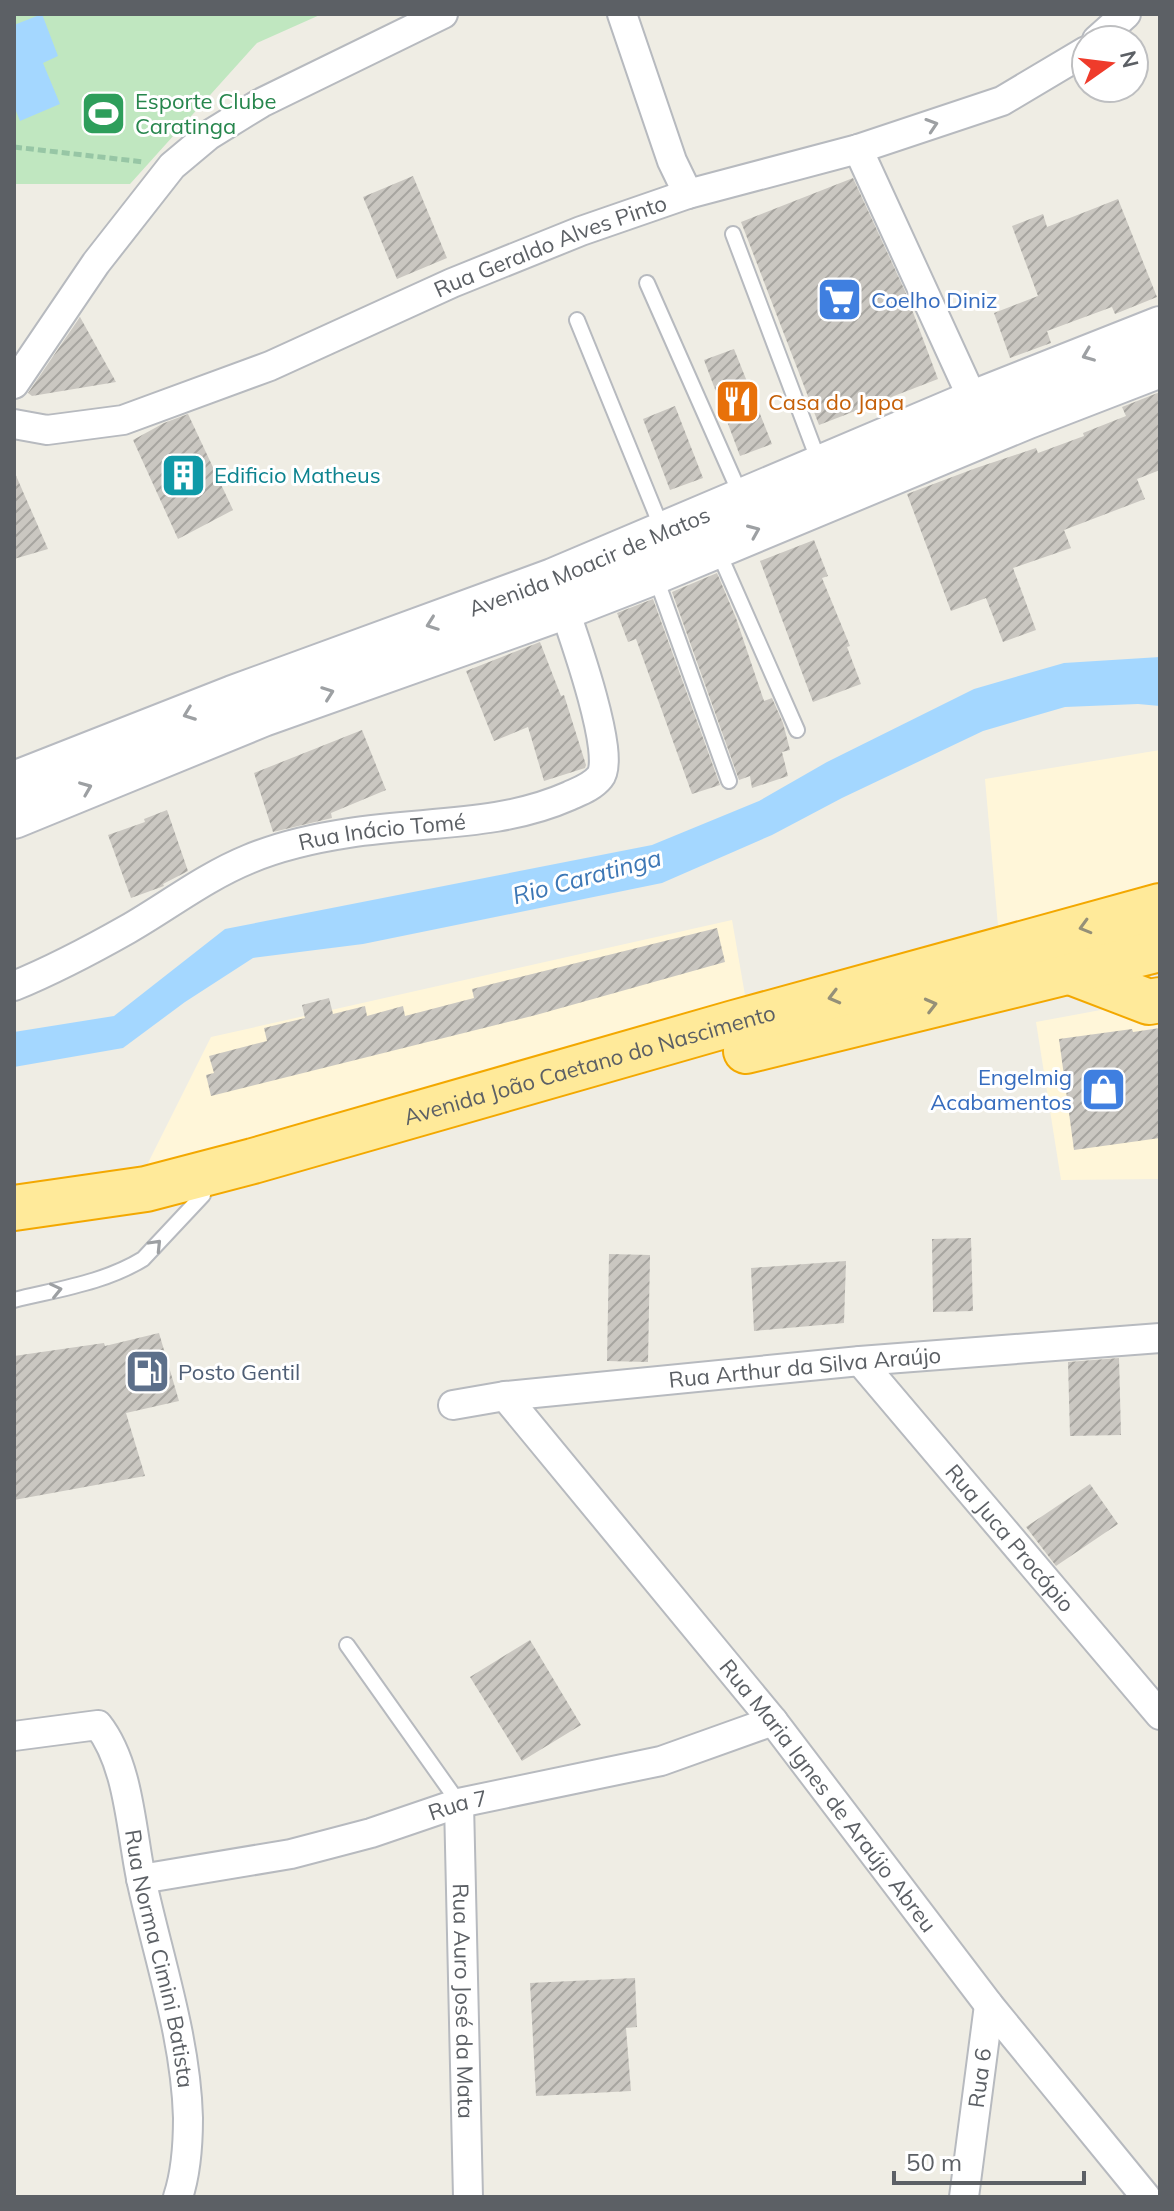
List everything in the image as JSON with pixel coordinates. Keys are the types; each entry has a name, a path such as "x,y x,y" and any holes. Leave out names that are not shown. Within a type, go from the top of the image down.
{"highway":[{"name":"Avenida João Caetano do Nascimento","path":"14,1208 146,1189 253,1161 734,1023 1160,906"},
{"name":"Avenida João Caetano do Nascimento","path":"14,1234 89,1221 203,1195 747,1051 1160,949"},
{"path":"1068,971 1149,1002 1160,1000"}],"main road":[{"name":"Avenida Moacir de Matos","path":"14,782 233,696 558,594 654,574 716,547 1160,327"},
{"name":"Avenida Moacir de Matos","path":"14,818 558,594 663,531 821,466 1160,367"}],"street":[{"path":"14,384 96,263 172,166 209,135 261,103 443,14"},
{"path":"622,14 672,161 688,194"},
{"name":"Rua Geraldo Alves Pinto","path":"14,424 47,430 123,420 270,366 452,283 581,231 688,194 858,149 1002,101 1070,61"},
{"path":"858,149 981,417"},
{"name":"Rua Inácio Tomé","path":"14,986 129,929 192,888 248,859 347,833 485,820 542,808 586,789 602,776 606,760 601,729 558,594"},
{"name":"Rua Arthur da Silva Araújo","path":"453,1405 505,1396 860,1361 1160,1338"},
{"name":"Rua Juca Procópio","path":"860,1361 1160,1715"},
{"name":"Rua Maria Ignes de Araújo Abreu","path":"505,1396 773,1721 989,2005 1146,2197"},
{"name":"Rua 7","path":"141,1879 291,1854 371,1833 459,1803 661,1761 773,1721"},
{"name":"Rua Norma Cimini Batista","path":"14,1736 98,1725 118,1760 181,2059 188,2119 178,2197"},
{"name":"Rua Auro José da Mata","path":"459,1803 468,2197"},
{"name":"Rua 6","path":"964,2197 989,2005"}],"lane":[{"path":"733,234 821,466"},
{"path":"647,283 743,498"},
{"path":"577,320 663,531"},
{"path":"716,547 797,730"},
{"path":"654,574 729,781"},
{"path":"14,1300 99,1280 133,1265 143,1259 203,1195"},
{"path":"347,1645 459,1803"}],"path":[{"path":"14,147 172,166"}],"shaded area":[{"path":"1160,750 1160,882 998,926 985,779"},
{"path":"732,920 746,1001 140,1179 211,1037"},
{"path":"1160,999 1160,1179 1061,1180 1036,1022"}],"green space":[{"name":"Esporte Clube Caratinga","path":"14,14 322,14 257,43 130,184 14,184"}],"water":[{"path":"42,14 58,56 43,63 60,104 20,121 14,106 14,25"},
{"name":"Rio Caratinga","path":"1160,657 1160,706 1065,707 983,731 772,835 662,883 363,944 253,958 185,1002 123,1048 14,1067 14,1032 114,1016 225,929 652,845 759,801 827,762 974,689 1064,663"}],"building":[{"path":"413,176 447,258 397,279 363,197"},
{"name":"Coelho Diniz","path":"853,178 905,291 938,379 819,425 741,222"},
{"path":"1118,199 1157,297 1115,314 1112,307 1047,331 1051,343 1010,358 994,313 1038,296 1012,226 1043,214 1047,227"},
{"path":"80,317 116,382 32,396 28,393"},
{"name":"Casa do Japa","path":"734,349 772,444 740,456 704,360"},
{"path":"1160,392 1160,470 1137,479 1145,499 1064,530 1071,548 1013,568 1036,630 1003,642 986,598 951,611 907,494 1036,448 1038,453 1084,436 1083,433 1126,416 1122,407"},
{"path":"675,406 703,478 670,490 643,419"},
{"name":"Edificio Matheus","path":"188,414 233,510 178,539 133,440"},
{"path":"14,471 48,549 14,559"},
{"path":"814,540 828,576 822,578 850,646 847,647 861,684 813,702 760,561"},
{"path":"717,573 764,701 772,698 790,750 782,752 788,776 752,788 750,776 739,780 672,592"},
{"path":"653,599 720,785 692,794 636,639 628,642 617,613"},
{"path":"540,642 561,696 564,695 586,765 585,768 544,781 528,727 494,741 466,671"},
{"path":"362,730 386,790 331,813 332,818 273,832 254,773"},
{"path":"167,810 188,871 164,886 131,898 108,835 145,822 144,819"},
{"path":"717,928 725,962 536,1015 211,1096 206,1075 214,1073 209,1056 267,1041 264,1028 305,1018 302,1005 329,998 333,1014 365,1006 367,1016 403,1006 405,1016 474,998 472,989"},
{"name":"Engelmig Acabamentos","path":"1160,1028 1160,1138 1074,1150 1059,1039"},
{"path":"971,1238 973,1311 933,1312 932,1239"},
{"path":"609,1254 650,1255 648,1362 607,1361"},
{"path":"846,1261 844,1323 754,1331 751,1268"},
{"path":"159,1333 179,1401 126,1413 145,1476 14,1500 14,1356 104,1343 105,1346"},
{"path":"1119,1358 1121,1435 1070,1436 1068,1362"},
{"path":"1090,1484 1118,1524 1056,1566 1026,1527"},
{"path":"530,1640 581,1725 522,1761 470,1677"},
{"path":"635,1978 637,2027 626,2028 631,2091 536,2096 530,1983"}],"place":[{"name":"Esporte Clube Caratinga","path":"104,114"},
{"name":"Coelho Diniz","path":"840,300"},
{"name":"Casa do Japa","path":"737,402"},
{"name":"Edificio Matheus","path":"183,475"},
{"name":"Engelmig Acabamentos","path":"1103,1090"},
{"name":"Posto Gentil","path":"147,1372"}]}
